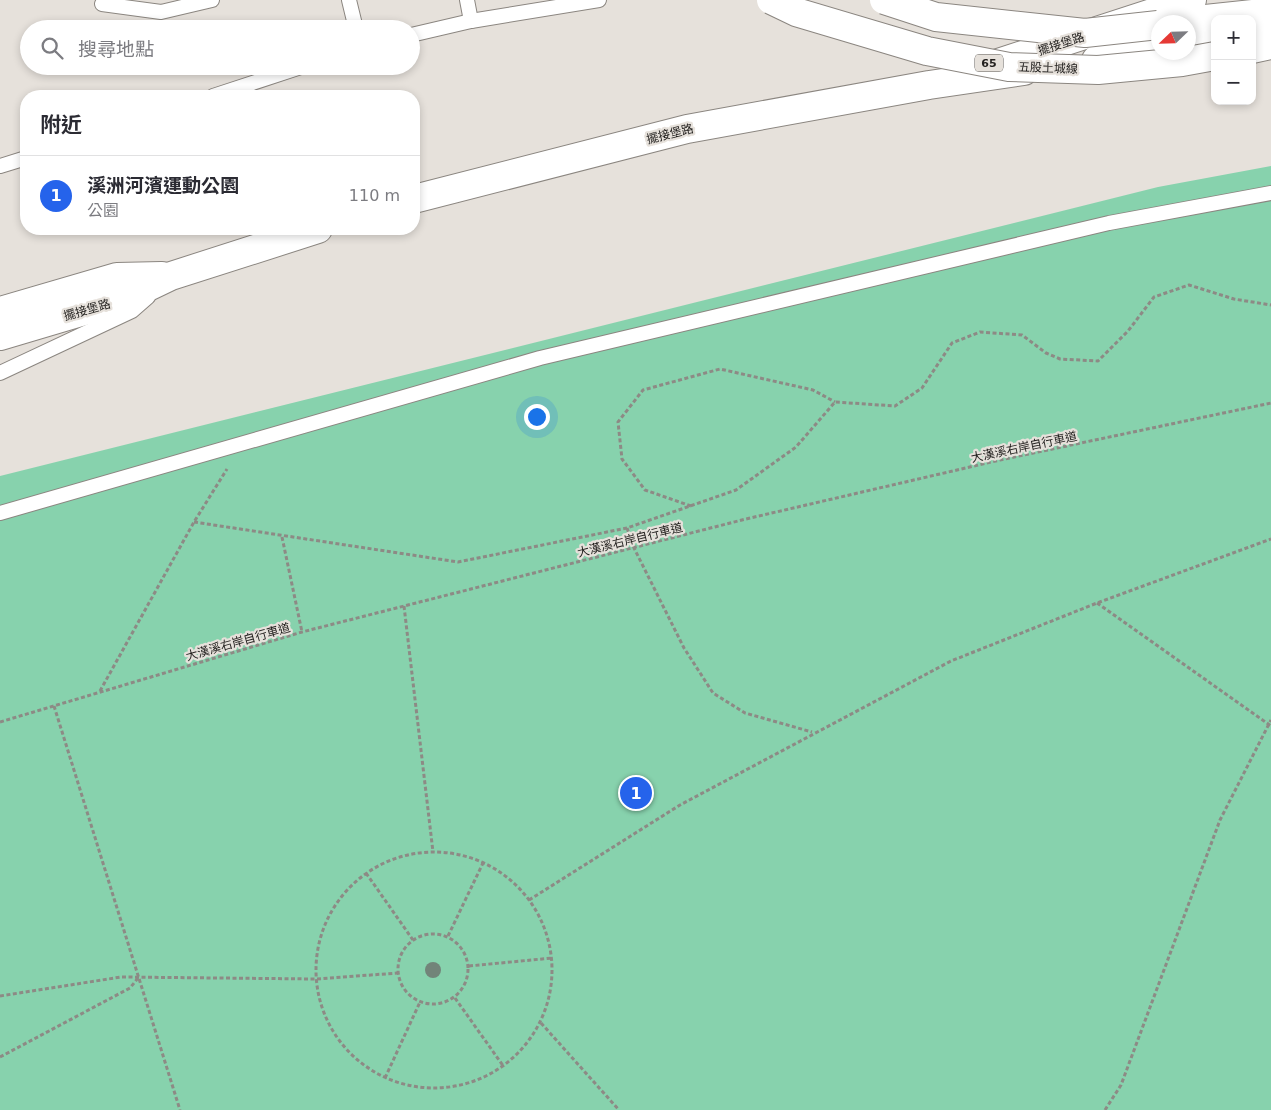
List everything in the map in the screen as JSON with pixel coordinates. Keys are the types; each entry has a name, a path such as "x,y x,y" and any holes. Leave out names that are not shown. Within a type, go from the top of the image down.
{"main road":[{"name":"五股土城線","path":"770,0 796,12 927,51 1009,66 1098,70 1182,62 1211,57"},
{"path":"884,0 936,17 1085,33 1151,26"},
{"name":"擺接堡路","path":"929,85 1192,0"},
{"path":"1196,20 1271,12"},
{"path":"1256,29 1271,27"},
{"path":"1196,41 1211,39"},
{"path":"1256,48 1271,45"},
{"name":"擺接堡路","path":"420,198 687,129 929,85 1063,66 1151,49"},
{"name":"擺接堡路","path":"0,336 122,300 171,276 299,235"},
{"name":"擺接堡路","path":"0,311 117,277 171,276"}],"lane":[{"path":"102,4 161,12 212,0"},
{"path":"349,0 354,20"},
{"path":"467,0 471,21"},
{"path":"420,34 471,21 599,0"},
{"path":"231,90 277,75"},
{"path":"0,166 20,160"},
{"path":"0,513 540,358 1109,224 1271,193"},
{"path":"0,373 132,312 171,276"}],"path":[{"path":"691,506 644,490 622,459 618,422 643,390 720,369 814,390 835,402 895,406 922,388 952,343 980,332 1022,335 1046,353 1060,359 1098,361 1128,331 1154,297 1189,285 1234,299 1271,305"},
{"path":"194,522 282,537 458,562 627,528 736,490 796,447 835,402"},
{"name":"大漢溪右岸自行車道","path":"0,722 302,632 634,548 1000,460 1271,404"},
{"path":"99,692 194,522 228,466"},
{"path":"627,528 634,548 684,648 713,692 745,713 813,732"},
{"path":"282,537 302,632"},
{"path":"529,900 680,805 813,732 951,661 1097,603 1271,539"},
{"path":"1097,603 1269,725"},
{"path":"404,606 433,852"},
{"path":"54,706 180,1110"},
{"path":"1105,1110 1122,1085 1220,820 1271,720"},
{"path":"433,852 458,854 483,863 508,878 529,900 544,928 552,958 551,991 540,1023 525,1047 504,1067 467,1085 425,1089 385,1078 351,1054 327,1020 316,980 320,939 337,902 366,873 398,857 433,852"},
{"path":"448,937 483,863"},
{"path":"366,873 413,940"},
{"path":"436,933 448,937 462,949 469,966 468,978 463,989 455,998 444,1004 432,1005 420,1002 405,991 398,974 398,961 404,949 413,940 424,935 436,933"},
{"path":"469,966 552,958"},
{"path":"0,996 120,977 316,980 398,974"},
{"path":"0,1057 130,988 139,978"},
{"path":"455,998 504,1067"},
{"path":"385,1078 420,1002"},
{"path":"540,1023 619,1110"}],"green space":[{"path":"1271,166 1271,1110 0,1110 0,476 1158,187"}],"place":[{"name":"溪洲河濱運動公園","path":"636,793"}]}
